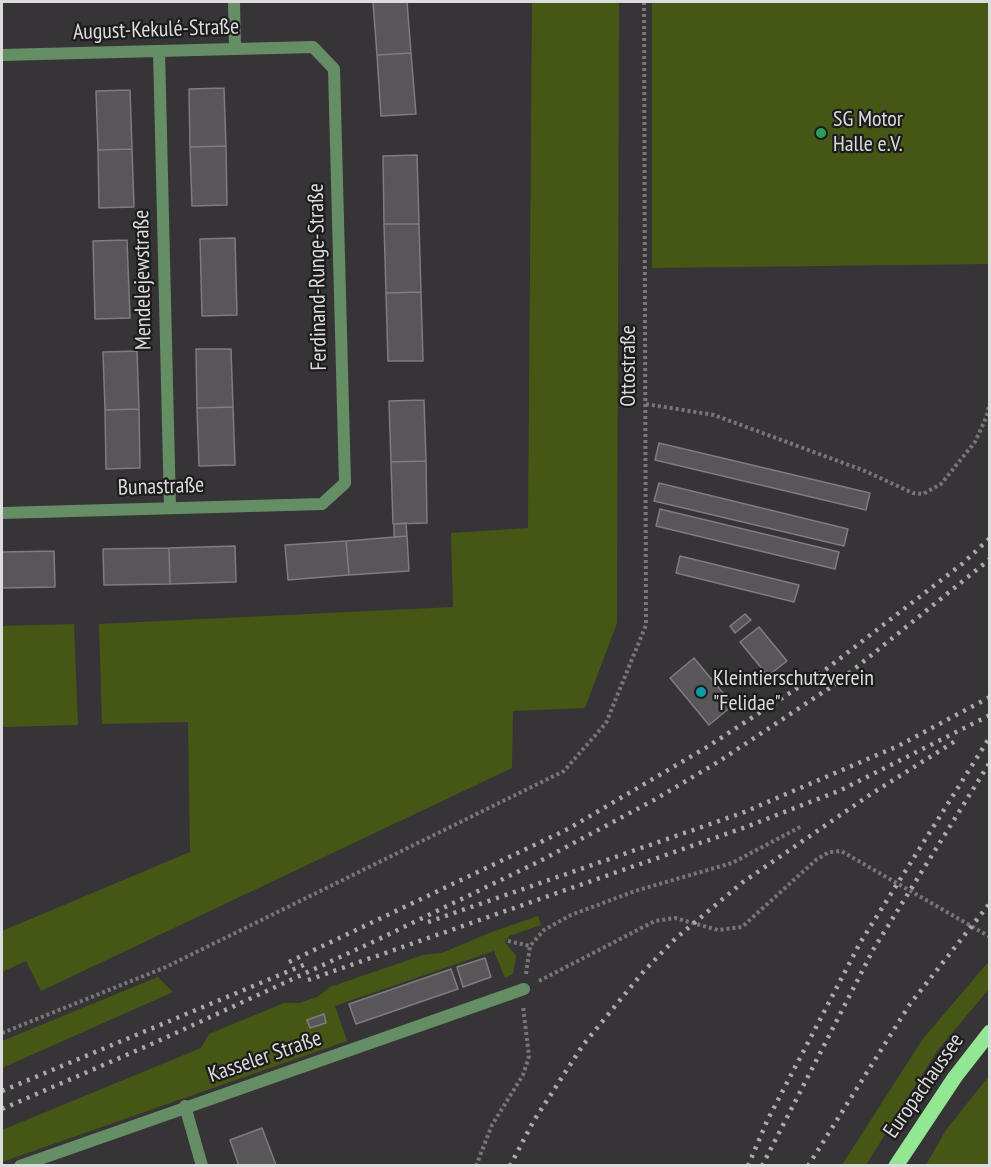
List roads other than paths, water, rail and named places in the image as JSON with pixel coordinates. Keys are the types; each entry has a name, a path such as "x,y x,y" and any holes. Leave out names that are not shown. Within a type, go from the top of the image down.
{"main road":[{"name":"Europachaussee","path":"896,1166 955,1077 990,1032"}],"street":[{"path":"234,2 235,48"},
{"name":"August-Kekulé-Straße","path":"2,55 313,48"},
{"name":"Ferdinand-Runge-Straße","path":"313,48 334,69 345,483 321,504"},
{"name":"Mendelejewstraße","path":"159,51 170,508"},
{"name":"Bunastraße","path":"2,513 321,504"},
{"name":"Kasseler Straße","path":"20,1166 185,1106 524,989"},
{"path":"185,1106 202,1166"}],"railway":[{"path":"289,962 568,829 707,747 825,670 962,564 990,538"},
{"path":"2,1109 154,1043 375,941 540,861 654,800 718,762 837,683 990,559"},
{"path":"428,922 742,813 898,746 990,697"},
{"path":"308,980 746,827 841,790 990,715"},
{"path":"510,1166 533,1122 583,1045 644,971 675,939 743,882 871,794 957,740"},
{"path":"748,1166 767,1121 860,943 988,740"},
{"path":"762,1166 873,950 990,762"},
{"path":"808,1166 910,1004 990,903"},
{"path":"2,1091 306,964"}],"place":[{"name":"SG Motor Halle e.V.","path":"821,133"},
{"name":"Kleintierschutzverein \"Felidae\"","path":"701,692"}]}
